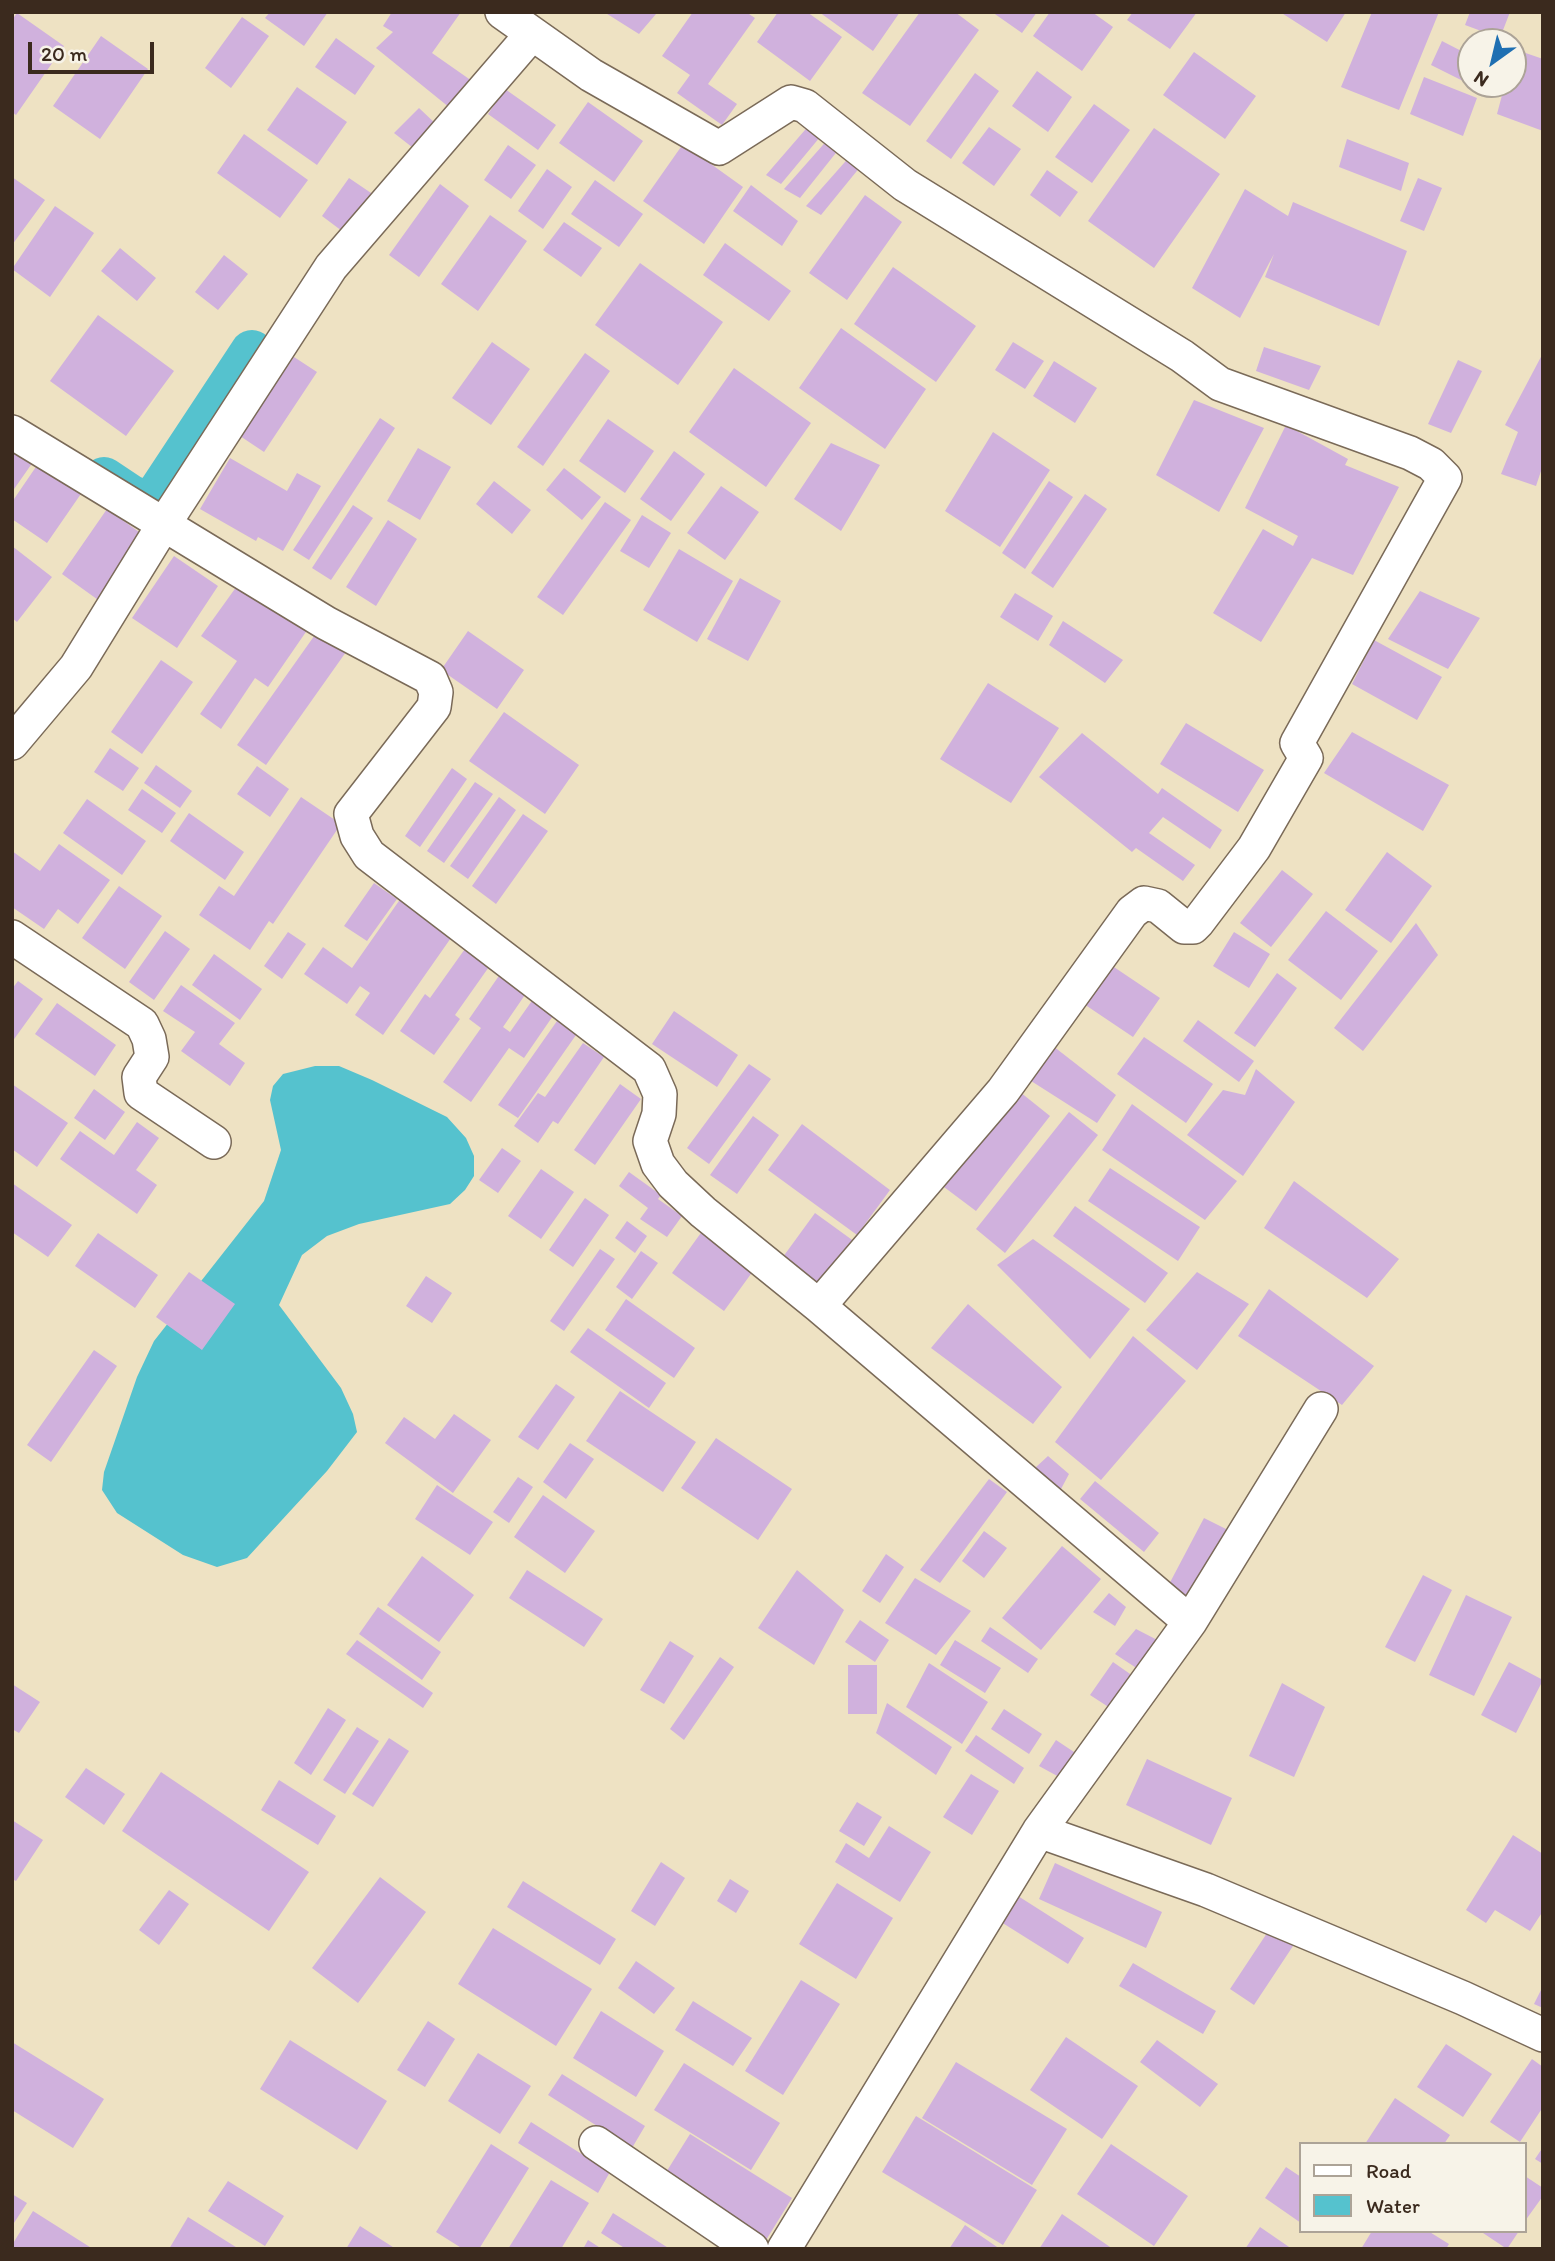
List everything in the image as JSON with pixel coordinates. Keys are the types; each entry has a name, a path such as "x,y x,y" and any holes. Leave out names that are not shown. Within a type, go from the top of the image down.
{"street":[{"path":"502,12 591,75 719,148 791,102 805,106 905,185 1182,356 1220,384 1410,453 1431,464 1444,478 1297,743 1306,758 1254,848 1194,927 1184,927 1158,906 1144,903 1132,912 1003,1091 819,1306"},
{"path":"12,743 76,667 164,524 331,267 531,34"},
{"path":"12,432 326,623 430,678 436,692 435,707 351,814 357,836 369,855 649,1069 660,1094 659,1114 650,1141 658,1164 673,1184 1190,1622"},
{"path":"12,937 142,1024 149,1039 152,1057 139,1077 141,1093 214,1142"},
{"path":"784,2249 1039,1831 1190,1622 1321,1409"},
{"path":"1039,1831 1206,1890 1463,1998 1543,2035"},
{"path":"596,2143 752,2249"}],"water":[{"path":"315,1066 339,1066 447,1117 466,1138 474,1156 474,1176 465,1190 450,1204 359,1224 327,1236 302,1255 279,1305 341,1388 353,1414 357,1432 327,1471 247,1558 217,1567 183,1555 117,1513 102,1490 104,1472 137,1377 154,1341 264,1201 281,1150 270,1100 273,1086 283,1074"}],"building":[{"path":"270,12 328,12 304,46 265,18"},
{"path":"392,12 461,12 432,53 482,88 455,112 376,48 393,32 383,26"},
{"path":"604,12 653,12 656,14 639,34"},
{"path":"693,12 746,12 755,18 708,84 737,104 722,125 677,93 690,75 662,56"},
{"path":"778,12 807,12 842,37 810,81 757,42"},
{"path":"819,12 900,12 873,51"},
{"path":"920,12 955,12 979,30 910,126 862,93"},
{"path":"992,12 1037,12 1022,33"},
{"path":"1050,12 1092,12 1113,27 1082,71 1033,36"},
{"path":"1133,12 1197,12 1170,49 1127,20"},
{"path":"1280,12 1346,12 1327,42"},
{"path":"1372,12 1439,12 1399,110 1341,87"},
{"path":"1470,12 1510,12 1504,28 1473,28 1465,25"},
{"path":"17,13 64,46 16,115 12,112 12,20"},
{"path":"242,17 269,36 231,88 205,68"},
{"path":"101,36 148,69 100,139 53,106"},
{"path":"336,38 375,66 355,95 315,67"},
{"path":"1442,41 1457,49 1457,78 1431,65"},
{"path":"1194,52 1256,96 1225,139 1163,95"},
{"path":"1527,53 1543,59 1543,131 1497,114 1501,98 1527,98"},
{"path":"1037,71 1072,97 1048,132 1012,106"},
{"path":"975,73 999,91 951,159 926,141"},
{"path":"1424,77 1457,90 1457,98 1477,98 1463,136 1410,114"},
{"path":"297,87 347,122 317,165 267,130"},
{"path":"505,89 556,125 538,150 488,114"},
{"path":"588,102 643,141 614,182 559,143"},
{"path":"1094,104 1130,130 1092,183 1055,157"},
{"path":"419,108 438,126 417,151 394,133"},
{"path":"811,123 825,131 781,184 766,175"},
{"path":"989,127 1021,149 994,186 962,163"},
{"path":"1154,128 1220,174 1154,268 1088,221"},
{"path":"244,134 308,180 280,218 217,173"},
{"path":"830,137 843,144 800,198 784,189"},
{"path":"1347,139 1409,163 1401,191 1339,167"},
{"path":"683,144 743,187 704,244 643,201"},
{"path":"508,145 536,165 511,199 484,180"},
{"path":"852,154 865,161 821,215 806,206"},
{"path":"547,169 572,187 543,229 518,211"},
{"path":"1047,170 1078,192 1060,217 1030,195"},
{"path":"12,177 45,200 12,245"},
{"path":"349,178 374,195 346,234 322,216"},
{"path":"1418,178 1442,188 1424,231 1400,221"},
{"path":"595,180 643,214 619,247 571,214"},
{"path":"440,184 469,206 419,277 389,255"},
{"path":"751,185 798,221 782,246 733,211"},
{"path":"1245,189 1288,216 1293,202 1407,251 1379,326 1265,277 1274,254 1240,318 1192,288"},
{"path":"865,195 902,222 847,300 809,273"},
{"path":"55,206 94,233 50,297 12,269"},
{"path":"490,215 527,241 478,311 441,284"},
{"path":"564,222 602,248 581,277 543,250"},
{"path":"725,243 791,291 769,321 703,275"},
{"path":"120,248 156,278 137,301 101,271"},
{"path":"224,255 248,274 218,310 195,292"},
{"path":"640,263 723,322 678,385 595,325"},
{"path":"893,267 976,326 936,382 854,324"},
{"path":"98,315 174,371 126,436 50,381"},
{"path":"841,328 926,389 885,449 799,388"},
{"path":"492,342 530,369 491,425 452,398"},
{"path":"1013,342 1044,361 1025,389 995,370"},
{"path":"1264,347 1321,366 1309,390 1256,371"},
{"path":"585,353 610,371 543,466 517,447"},
{"path":"1543,353 1543,465 1536,486 1501,474 1518,432 1505,425"},
{"path":"294,357 317,372 264,452 240,436"},
{"path":"1458,360 1482,371 1451,433 1428,424"},
{"path":"1054,361 1097,388 1075,423 1033,396"},
{"path":"734,368 811,423 766,487 689,432"},
{"path":"1194,400 1264,428 1219,512 1156,475"},
{"path":"380,418 395,428 309,560 293,550"},
{"path":"608,419 654,451 625,493 579,461"},
{"path":"1286,425 1348,459 1345,465 1399,487 1353,575 1312,558 1261,642 1213,613 1263,529 1293,546 1298,536 1245,508"},
{"path":"993,432 1050,470 1000,547 945,511"},
{"path":"831,443 880,465 841,531 794,499"},
{"path":"12,447 33,462 12,492"},
{"path":"418,448 451,467 420,520 387,501"},
{"path":"674,451 705,474 671,521 640,499"},
{"path":"42,458 85,488 47,543 12,519 12,502"},
{"path":"230,458 287,491 297,473 321,486 283,551 258,537 256,541 200,509"},
{"path":"564,468 601,497 582,520 546,490"},
{"path":"494,481 531,510 512,534 476,504"},
{"path":"1049,481 1073,497 1025,569 1002,553"},
{"path":"721,486 759,512 725,560 687,533"},
{"path":"1085,494 1107,509 1053,588 1031,573"},
{"path":"605,502 631,520 563,615 537,597"},
{"path":"353,505 373,518 331,580 312,568"},
{"path":"107,509 146,537 101,602 62,574"},
{"path":"642,515 671,533 649,568 620,551"},
{"path":"388,520 417,539 376,606 346,587"},
{"path":"12,546 52,577 17,622 12,618"},
{"path":"679,549 733,581 697,642 643,610"},
{"path":"174,556 218,586 177,648 132,618"},
{"path":"740,578 781,601 748,661 707,639"},
{"path":"242,579 310,626 268,687 255,678 221,729 200,714 237,661 201,636"},
{"path":"1420,591 1480,618 1448,669 1388,639"},
{"path":"1015,593 1053,616 1038,641 1000,617"},
{"path":"1063,621 1123,660 1105,683 1049,645"},
{"path":"468,631 524,670 497,709 441,670"},
{"path":"317,632 346,652 266,765 237,745"},
{"path":"1374,640 1442,677 1417,720 1352,684"},
{"path":"161,660 193,682 142,754 111,732"},
{"path":"988,683 1059,728 1011,803 940,759"},
{"path":"504,712 579,765 545,814 469,761"},
{"path":"1186,723 1264,770 1238,812 1160,764"},
{"path":"1352,732 1449,785 1423,831 1324,773"},
{"path":"1082,733 1158,794 1162,788 1222,830 1210,849 1163,817 1149,833 1195,865 1183,881 1136,848 1132,852 1039,777"},
{"path":"110,748 139,768 123,791 94,772"},
{"path":"156,765 192,791 180,808 144,783"},
{"path":"257,766 289,789 270,817 237,794"},
{"path":"452,768 467,779 420,847 405,836"},
{"path":"475,782 493,794 444,863 427,851"},
{"path":"142,789 176,813 162,833 128,810"},
{"path":"301,797 341,824 273,924 269,921 250,950 199,915 219,886 234,896"},
{"path":"499,797 516,810 468,879 450,866"},
{"path":"87,799 146,841 122,875 63,833"},
{"path":"189,813 244,852 225,880 170,841"},
{"path":"523,814 548,831 496,904 472,886"},
{"path":"59,844 110,880 78,924 58,909 44,929 12,907 12,851 40,871"},
{"path":"1387,852 1432,886 1391,943 1345,910"},
{"path":"1282,870 1313,894 1271,947 1240,923"},
{"path":"374,883 397,899 367,941 344,926"},
{"path":"119,886 162,916 125,969 82,938"},
{"path":"401,898 453,935 383,1035 355,1015 370,993 360,986 347,1004 304,974 323,947 352,968"},
{"path":"1326,911 1378,951 1341,1000 1288,960"},
{"path":"1416,923 1438,955 1363,1051 1334,1028"},
{"path":"165,931 190,949 154,1000 129,982"},
{"path":"288,932 306,944 282,979 264,966"},
{"path":"1234,932 1270,954 1249,988 1213,966"},
{"path":"467,946 491,964 455,1015 460,1019 434,1055 400,1031 425,994 430,998"},
{"path":"214,954 262,989 240,1020 192,985"},
{"path":"1102,959 1160,998 1133,1037 1075,998"},
{"path":"503,970 529,989 503,1027 510,1032 536,995 557,1010 524,1058 509,1048 471,1102 443,1082 481,1028 469,1019"},
{"path":"1277,973 1297,988 1255,1047 1234,1033"},
{"path":"18,981 43,999 12,1042 12,989"},
{"path":"181,985 235,1023 219,1044 245,1063 230,1086 181,1051 195,1032 163,1011"},
{"path":"57,1003 116,1045 95,1076 35,1034"},
{"path":"674,1011 738,1055 717,1087 652,1044"},
{"path":"1198,1020 1254,1061 1239,1082 1183,1041"},
{"path":"557,1021 576,1035 518,1118 498,1105"},
{"path":"1144,1037 1213,1084 1186,1123 1117,1074"},
{"path":"583,1043 604,1057 558,1124 553,1121 538,1143 514,1126 538,1093 545,1097"},
{"path":"1053,1046 1116,1095 1097,1123 1028,1079"},
{"path":"749,1064 771,1079 709,1164 687,1148"},
{"path":"1256,1069 1295,1102 1243,1176 1187,1135 1223,1090 1245,1095"},
{"path":"12,1084 68,1123 37,1167 12,1149"},
{"path":"620,1084 641,1099 595,1165 574,1150"},
{"path":"94,1089 125,1112 105,1140 74,1118"},
{"path":"1020,1092 1050,1116 976,1211 944,1187"},
{"path":"1132,1104 1237,1181 1205,1220 1102,1150"},
{"path":"1069,1112 1098,1135 1005,1253 976,1229"},
{"path":"753,1116 779,1135 737,1194 710,1175"},
{"path":"137,1122 159,1138 136,1170 157,1185 137,1214 60,1159 80,1131 114,1155"},
{"path":"802,1124 890,1190 857,1235 768,1170"},
{"path":"502,1148 521,1161 498,1193 479,1180"},
{"path":"1110,1168 1200,1227 1178,1261 1088,1201"},
{"path":"541,1169 574,1192 541,1239 508,1216"},
{"path":"629,1172 661,1195 658,1199 682,1216 667,1237 640,1219 648,1208 619,1186"},
{"path":"1294,1181 1399,1259 1367,1298 1264,1228"},
{"path":"12,1183 72,1225 48,1257 12,1232"},
{"path":"585,1198 609,1215 573,1267 549,1250"},
{"path":"1075,1206 1168,1273 1145,1303 1053,1236"},
{"path":"815,1213 855,1242 819,1291 780,1261"},
{"path":"627,1221 647,1236 635,1253 615,1238"},
{"path":"703,1230 756,1267 724,1311 672,1273"},
{"path":"98,1233 158,1275 135,1308 75,1266"},
{"path":"1033,1239 1130,1309 1090,1359 997,1265"},
{"path":"600,1249 615,1259 564,1331 550,1321"},
{"path":"641,1251 658,1263 632,1299 616,1287"},
{"path":"189,1272 235,1304 202,1350 156,1317"},
{"path":"1197,1272 1249,1304 1197,1370 1146,1330"},
{"path":"426,1276 452,1293 432,1323 406,1306"},
{"path":"1269,1289 1374,1366 1342,1405 1238,1336"},
{"path":"626,1299 695,1348 674,1378 605,1330"},
{"path":"968,1304 1062,1387 1033,1424 931,1348"},
{"path":"588,1328 666,1383 649,1408 570,1352"},
{"path":"1133,1336 1186,1381 1101,1480 1055,1442"},
{"path":"94,1350 117,1366 51,1462 27,1445"},
{"path":"556,1384 575,1397 538,1450 518,1437"},
{"path":"620,1391 696,1442 663,1492 586,1441"},
{"path":"454,1414 491,1440 453,1493 385,1443 404,1417 435,1439"},
{"path":"716,1438 792,1489 758,1540 681,1488"},
{"path":"570,1443 594,1459 566,1499 543,1482"},
{"path":"1048,1456 1069,1474 1061,1489 1035,1468"},
{"path":"518,1477 533,1487 509,1523 493,1512"},
{"path":"989,1479 1007,1492 940,1583 920,1570"},
{"path":"1095,1481 1159,1533 1144,1552 1080,1499"},
{"path":"437,1485 493,1522 470,1555 415,1519"},
{"path":"543,1495 595,1531 565,1573 514,1537"},
{"path":"1204,1518 1234,1533 1196,1606 1166,1590"},
{"path":"984,1531 1007,1548 984,1578 962,1561"},
{"path":"1062,1546 1101,1579 1041,1650 1002,1618"},
{"path":"886,1554 904,1567 880,1603 862,1591"},
{"path":"422,1556 474,1595 439,1642 387,1605"},
{"path":"527,1570 603,1619 584,1647 509,1598"},
{"path":"797,1570 844,1610 814,1665 758,1628"},
{"path":"1423,1575 1452,1590 1415,1662 1385,1647"},
{"path":"915,1578 971,1611 936,1655 885,1623"},
{"path":"1109,1593 1126,1607 1115,1626 1093,1612"},
{"path":"1466,1595 1512,1617 1474,1696 1429,1675"},
{"path":"378,1607 441,1652 422,1680 359,1634"},
{"path":"860,1620 889,1640 875,1662 845,1642"},
{"path":"990,1627 1038,1659 1028,1673 981,1641"},
{"path":"1136,1629 1165,1644 1141,1671 1115,1654"},
{"path":"357,1640 433,1693 423,1708 346,1654"},
{"path":"955,1640 1001,1668 985,1693 940,1665"},
{"path":"670,1641 694,1656 664,1704 640,1690"},
{"path":"720,1657 734,1667 684,1740 670,1729"},
{"path":"1113,1662 1133,1676 1110,1708 1090,1695"},
{"path":"1509,1662 1543,1680 1516,1733 1481,1715"},
{"path":"929,1663 988,1702 962,1744 906,1707"},
{"path":"848,1665 877,1665 877,1714 848,1714"},
{"path":"1282,1683 1325,1707 1294,1777 1249,1756"},
{"path":"12,1684 40,1702 19,1733 12,1729"},
{"path":"887,1703 952,1747 936,1775 876,1733"},
{"path":"328,1708 346,1720 311,1775 294,1763"},
{"path":"1004,1709 1042,1734 1029,1754 991,1729"},
{"path":"357,1727 379,1741 345,1794 323,1780"},
{"path":"976,1735 1024,1768 1014,1784 965,1751"},
{"path":"389,1738 409,1751 373,1807 352,1794"},
{"path":"1056,1740 1086,1760 1070,1783 1039,1766"},
{"path":"1147,1759 1232,1798 1211,1845 1126,1805"},
{"path":"86,1768 125,1794 104,1825 65,1797"},
{"path":"161,1772 309,1872 269,1931 122,1831"},
{"path":"971,1774 999,1791 972,1835 943,1817"},
{"path":"279,1780 336,1816 318,1845 261,1810"},
{"path":"857,1802 882,1817 864,1846 839,1831"},
{"path":"12,1820 43,1840 16,1881 12,1879"},
{"path":"889,1826 931,1852 900,1902 835,1862 846,1843 869,1858"},
{"path":"1513,1835 1543,1854 1543,1911 1530,1931 1495,1910 1486,1923 1466,1910"},
{"path":"661,1862 685,1878 655,1926 631,1911"},
{"path":"1055,1863 1162,1912 1146,1948 1039,1899"},
{"path":"380,1877 426,1912 358,2003 312,1968"},
{"path":"730,1879 749,1891 736,1913 717,1901"},
{"path":"523,1881 616,1939 600,1965 507,1907"},
{"path":"837,1883 893,1918 856,1979 799,1944"},
{"path":"169,1890 189,1904 159,1945 139,1930"},
{"path":"1018,1896 1084,1938 1068,1964 1001,1922"},
{"path":"1271,1927 1295,1943 1254,2005 1230,1989"},
{"path":"493,1928 592,1989 556,2046 458,1984"},
{"path":"636,1961 675,1988 654,2014 618,1988"},
{"path":"1133,1963 1216,2011 1203,2034 1119,1986"},
{"path":"801,1980 840,2004 783,2095 745,2071"},
{"path":"1543,1986 1543,2008 1534,2004"},
{"path":"693,2001 752,2038 733,2066 675,2030"},
{"path":"601,2011 664,2051 636,2097 573,2058"},
{"path":"428,2021 455,2039 425,2087 397,2070"},
{"path":"1066,2037 1138,2086 1102,2139 1030,2090"},
{"path":"290,2040 387,2101 357,2150 260,2089"},
{"path":"1157,2040 1218,2084 1200,2107 1140,2062"},
{"path":"12,2042 104,2099 73,2148 12,2110"},
{"path":"1446,2044 1492,2074 1463,2117 1417,2087"},
{"path":"478,2053 531,2086 500,2134 448,2101"},
{"path":"1532,2059 1543,2067 1543,2107 1520,2142 1490,2122"},
{"path":"956,2062 1067,2129 1032,2185 922,2118"},
{"path":"684,2063 780,2123 751,2170 654,2110"},
{"path":"562,2074 645,2126 632,2148 548,2095"},
{"path":"1395,2098 1450,2135 1445,2142 1366,2142"},
{"path":"916,2116 1037,2190 1003,2245 882,2172"},
{"path":"531,2122 610,2172 598,2193 518,2143"},
{"path":"690,2134 792,2198 763,2245 660,2182"},
{"path":"491,2144 529,2168 479,2249 463,2249 436,2232"},
{"path":"1111,2144 1188,2196 1154,2246 1077,2194"},
{"path":"1543,2147 1543,2164 1535,2159"},
{"path":"1286,2167 1300,2176 1300,2222 1265,2198"},
{"path":"1527,2177 1543,2188 1543,2196 1527,2218"},
{"path":"551,2180 589,2203 561,2249 508,2249"},
{"path":"228,2181 284,2216 265,2246 208,2211"},
{"path":"12,2194 27,2203 12,2226"},
{"path":"33,2211 93,2249 12,2249"},
{"path":"613,2213 670,2249 626,2249 601,2233"},
{"path":"1062,2214 1113,2249 1039,2249"},
{"path":"188,2217 239,2249 169,2249"},
{"path":"965,2225 1000,2249 949,2249"},
{"path":"360,2226 396,2249 346,2249"},
{"path":"1260,2227 1292,2249 1245,2249"},
{"path":"1371,2233 1431,2233 1449,2244 1446,2249 1361,2249"},
{"path":"1483,2233 1518,2233 1507,2249"},
{"path":"588,2240 602,2249 583,2249"}],"waterway":[{"path":"104,479 131,497 151,505 252,352"}]}
